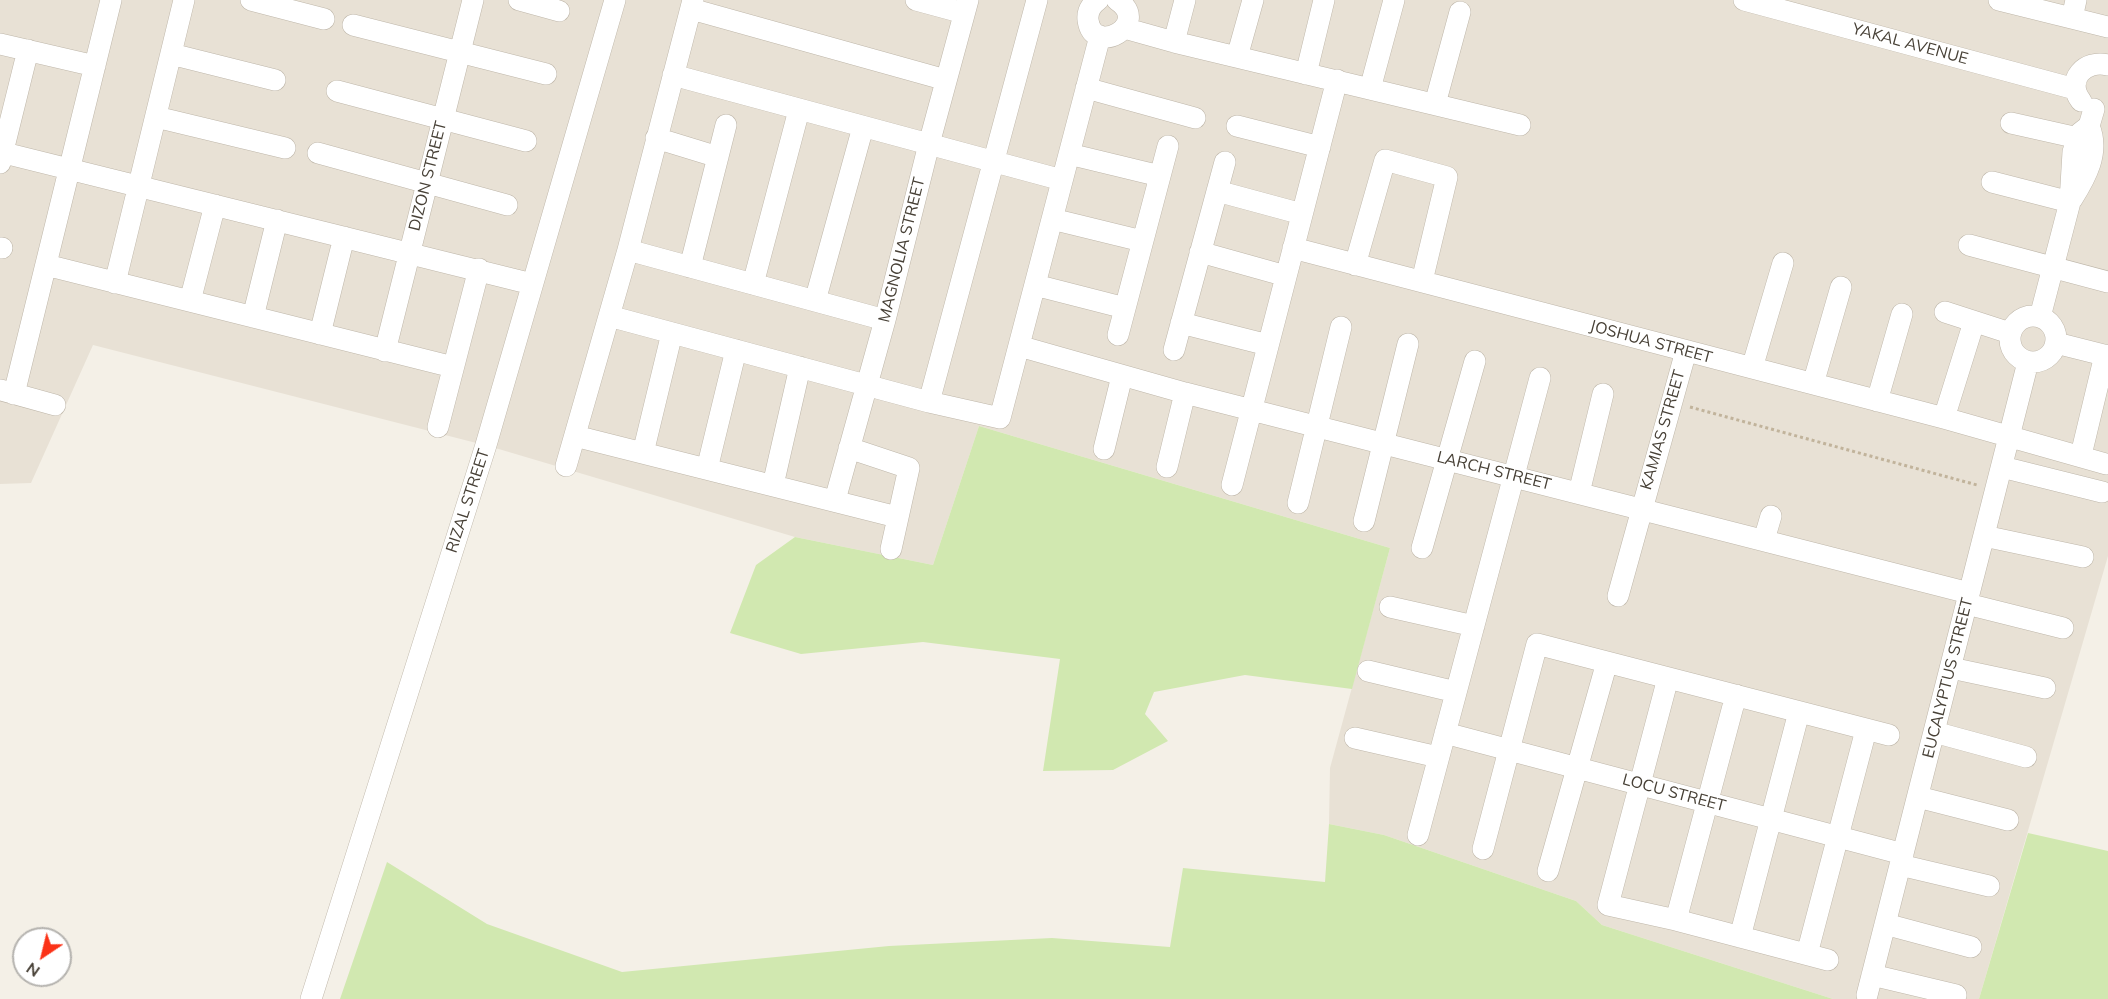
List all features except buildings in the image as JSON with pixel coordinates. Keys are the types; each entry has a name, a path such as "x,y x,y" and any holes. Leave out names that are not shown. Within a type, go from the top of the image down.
{"street":[{"path":"55,405 7,392 46,266 111,0"},
{"path":"115,283 184,0"},
{"path":"251,0 324,19"},
{"name":"DIZON STREET","path":"385,351 473,0"},
{"path":"519,0 559,11"},
{"name":"RIZAL STREET","path":"311,999 482,457 615,0"},
{"path":"916,0 966,6"},
{"path":"929,402 1037,0"},
{"path":"1098,0 1088,12 1088,22 1092,30 1100,36 1114,36 1125,28 1128,19 1126,9 1117,0"},
{"path":"1174,42 1185,0"},
{"path":"1237,57 1252,0"},
{"path":"1306,74 1324,0"},
{"path":"1370,89 1394,0"},
{"name":"YAKAL AVENUE","path":"1744,0 2075,89"},
{"path":"2005,1 2074,9 2108,27"},
{"path":"566,466 609,316 692,5 946,80"},
{"name":"MAGNOLIA STREET","path":"835,500 885,320 966,6"},
{"path":"1435,104 1460,12"},
{"path":"353,25 546,74"},
{"path":"1125,28 1174,42 1520,125"},
{"path":"609,316 929,402 1000,418 1100,36"},
{"path":"0,44 95,66"},
{"path":"28,50 1,156 70,169 532,284"},
{"path":"171,54 275,80"},
{"path":"2092,120 2075,89 2079,73 2087,66 2097,63 2108,65"},
{"path":"673,75 1062,180"},
{"path":"1232,485 1337,80"},
{"path":"1086,88 1195,118"},
{"path":"337,91 526,141"},
{"path":"753,284 799,110"},
{"path":"156,117 285,148"},
{"path":"2011,123 2092,120"},
{"path":"2040,317 2070,202 2073,152 2092,120"},
{"path":"690,267 726,125"},
{"path":"1237,126 1320,147"},
{"path":"815,301 863,127"},
{"path":"656,138 718,157"},
{"path":"1118,335 1168,146"},
{"path":"318,153 507,205"},
{"path":"1069,154 1160,176"},
{"path":"1355,265 1385,160 1448,177 1422,281"},
{"path":"1174,350 1225,162"},
{"path":"1992,182 2070,202"},
{"path":"1217,191 1302,214"},
{"path":"190,301 215,205"},
{"path":"1052,219 1142,241"},
{"path":"253,317 277,220"},
{"path":"320,334 345,237"},
{"path":"1969,245 2108,282"},
{"name":"JOSHUA STREET","path":"1293,248 1944,418 2081,455 2106,464"},
{"path":"627,250 885,320"},
{"path":"1200,252 1286,276"},
{"path":"1752,368 1783,263"},
{"path":"46,266 453,367"},
{"path":"438,427 479,269"},
{"path":"1035,285 1125,308"},
{"path":"1813,384 1840,287"},
{"path":"1946,312 2010,333"},
{"path":"1877,401 1902,314"},
{"path":"2031,316 2040,317 2053,327 2056,344 2049,356 2036,362 2028,362 2019,358 2013,351 2010,333 2021,319 2031,316"},
{"path":"1944,418 1974,322"},
{"path":"1181,323 1268,345"},
{"path":"1298,503 1341,327"},
{"path":"643,453 672,333"},
{"path":"1364,521 1408,344"},
{"path":"2056,344 2106,355 2081,455"},
{"name":"LARCH STREET","path":"1019,346 1185,393 1640,509 1721,537 1764,540 2063,628"},
{"path":"707,469 736,350"},
{"name":"KAMIAS STREET","path":"1618,596 1640,509 1686,351"},
{"path":"1422,548 1474,361"},
{"name":"EUCALYPTUS STREET","path":"1956,995 1870,985 2028,362"},
{"path":"773,485 800,367"},
{"path":"1104,448 1122,376"},
{"path":"1418,835 1540,378"},
{"path":"1167,467 1185,393"},
{"path":"1579,493 1603,394"},
{"path":"575,436 897,517"},
{"path":"849,448 909,468 891,549"},
{"path":"2002,466 2102,492"},
{"path":"1764,540 1771,516"},
{"path":"1984,536 2083,557"},
{"path":"1390,607 1474,626"},
{"path":"1483,849 1537,644 1889,735"},
{"path":"1548,871 1607,662"},
{"path":"1951,668 2046,688"},
{"path":"1368,671 1456,693"},
{"path":"1668,678 1608,905 1818,957 1838,836 1866,730"},
{"path":"1676,920 1736,695"},
{"path":"1740,937 1799,712"},
{"path":"1934,732 2025,757"},
{"name":"LOCU STREET","path":"1445,733 1838,836 1989,886"},
{"path":"1356,738 1438,757"},
{"path":"1918,797 2008,820"},
{"path":"1886,924 1971,946"}],"path":[{"path":"1671,402 1996,490"}],"shaded area":[{"path":"0,0 2108,0 2108,556 1979,999 1833,999 1602,925 1576,901 1384,835 1329,824 1330,768 1390,548 979,426 933,565 795,537 492,447 93,345 31,483 0,484"}],"green space":[{"path":"979,426 1390,548 1352,689 1245,675 1154,692 1145,714 1168,741 1113,770 1043,771 1060,659 923,642 801,654 730,633 756,565 795,537 933,565"},
{"path":"1329,824 1384,835 1576,901 1602,925 1833,999 340,999 387,862 487,924 622,972 889,946 1052,938 1170,947 1183,868 1325,882"},
{"path":"2028,833 2108,851 2108,999 1979,999"}]}
